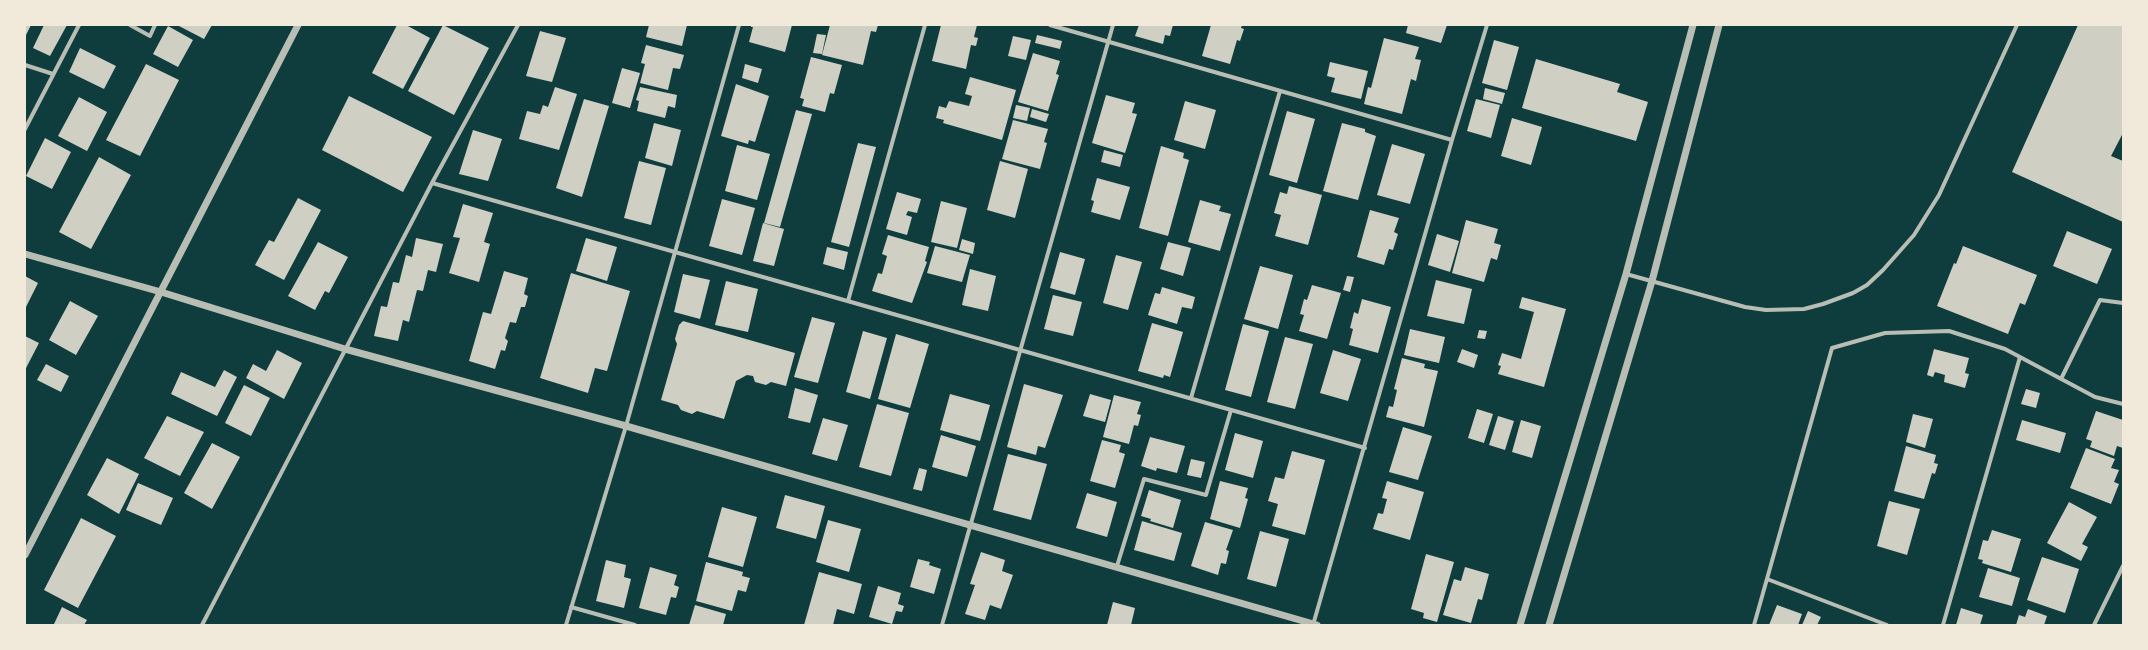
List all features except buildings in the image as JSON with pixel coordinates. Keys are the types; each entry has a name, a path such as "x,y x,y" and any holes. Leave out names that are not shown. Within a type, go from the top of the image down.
{"street":[{"path":"25,129 79,25"},
{"path":"130,25 150,36 155,25"},
{"path":"25,555 298,25"},
{"path":"202,625 432,183 518,25"},
{"path":"566,625 626,426 739,25"},
{"path":"848,300 925,25"},
{"path":"1050,25 1452,140"},
{"path":"942,625 1113,25"},
{"path":"25,254 161,292 345,349 626,426 971,526 1117,566 1314,625 1452,140 1487,25"},
{"path":"1520,625 1626,274 1693,25"},
{"path":"1549,625 1652,281 1719,25"},
{"path":"1626,274 1745,307 1766,310 1804,309 1839,299 1867,285 1884,270 1914,235 1939,195 2017,25"},
{"path":"25,65 53,74"},
{"path":"1191,398 1280,91"},
{"path":"432,183 674,253 848,300 1365,448"},
{"path":"2061,379 2100,300 2123,303"},
{"path":"1754,625 1832,348 1885,333 1949,331 2006,349 2020,358 2095,397 2123,404"},
{"path":"1943,625 2020,358"},
{"path":"1117,566 1144,479 1206,495 1231,410"},
{"path":"2094,625 2123,566"},
{"path":"1767,579 1886,625"},
{"path":"571,607 635,625"}]}
